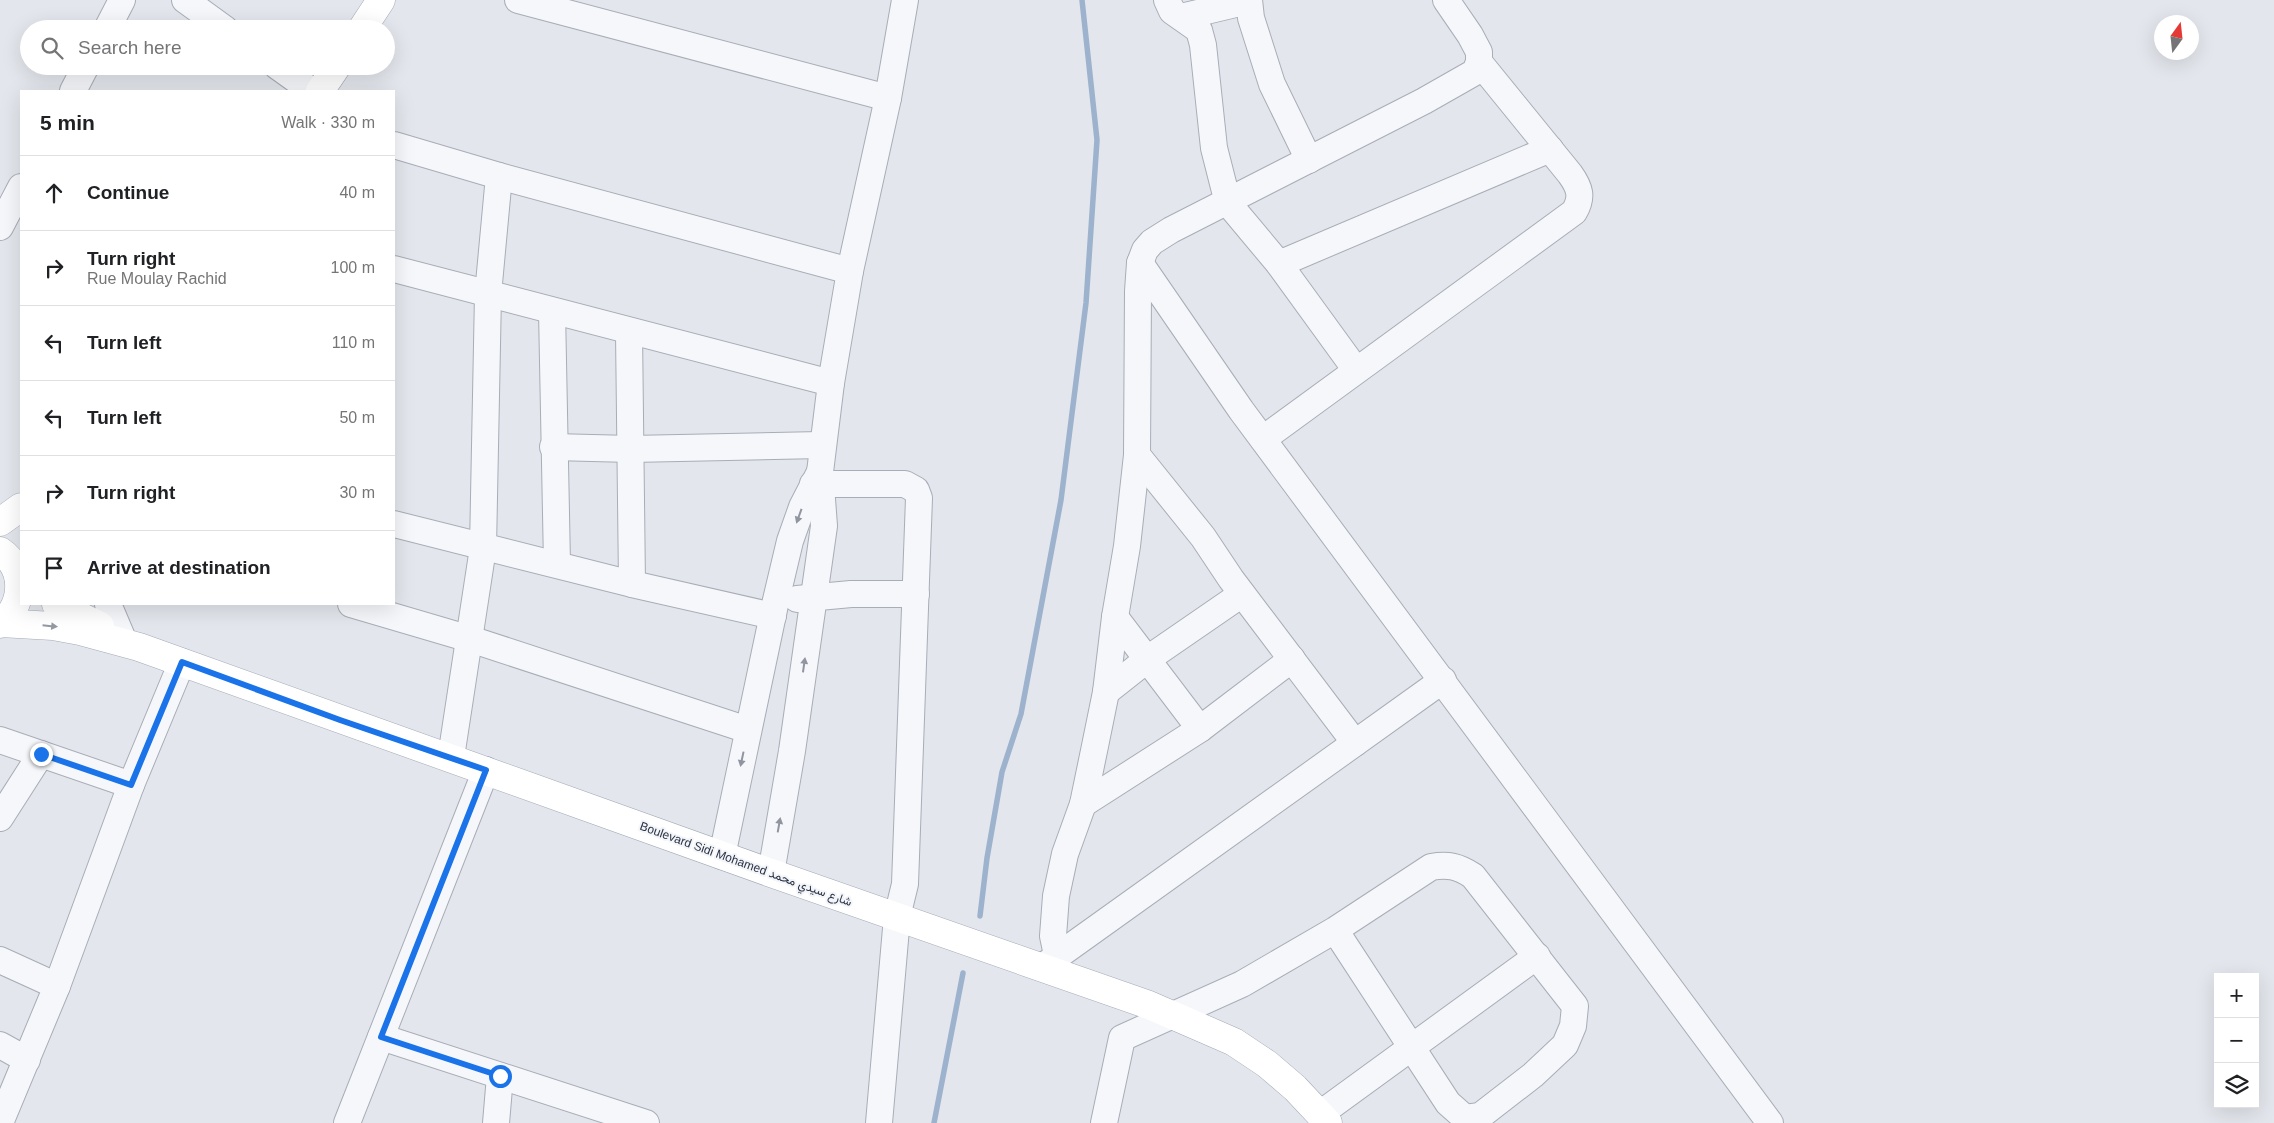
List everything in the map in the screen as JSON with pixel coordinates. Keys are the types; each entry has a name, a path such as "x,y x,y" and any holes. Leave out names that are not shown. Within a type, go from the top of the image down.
{"main road":[{"path":"368,20 381,0"},
{"path":"321,90 331,75"},
{"path":"0,522 20,507"},
{"path":"1,624 10,615 20,593 16,566"},
{"path":"58,605 130,642"},
{"path":"1,624 45,626 80,631 130,642"},
{"name":"Boulevard Sidi Mohamed شارع سيدي محمد","path":"130,642 340,720 451,757 722,856 897,917 1049,962 1234,1042 1267,1064 1324,1118"}],"street":[{"path":"112,20 122,0"},
{"path":"185,0 213,20"},
{"path":"518,0 888,98"},
{"path":"771,873 792,751 824,526 818,480 831,383 850,271 888,98 905,0"},
{"path":"1174,9 1249,0 1255,30 1272,84 1309,160"},
{"path":"1049,962 1056,896 1065,854 1083,804 1106,692 1115,617 1127,546 1137,455 1138,291 1140,264 1145,250 1152,242 1474,72 1479,62 1478,52 1470,36 1446,0"},
{"path":"1174,9 1199,30 1203,45 1214,148 1228,203 1280,264 1356,370"},
{"path":"1263,439 1574,212 1579,203 1580,186 1479,62"},
{"path":"74,90 81,75"},
{"path":"290,75 311,90"},
{"path":"395,145 499,176 850,271"},
{"path":"1280,264 1550,149"},
{"path":"451,757 483,548 488,294 499,176"},
{"path":"1140,264 1198,350 1263,439 1770,1123"},
{"path":"395,269 629,332 831,383"},
{"path":"552,311 553,447 557,564"},
{"path":"629,332 632,584"},
{"path":"553,447 631,449 822,445"},
{"path":"1137,455 1203,537 1242,594 1355,743"},
{"path":"818,480 905,484 916,490 919,498 920,516 905,884 897,917 879,1123"},
{"path":"722,856 774,608 797,520 818,480"},
{"path":"395,524 483,548 557,564 632,584 774,608 814,598 851,594 916,594"},
{"path":"1106,692 1149,658 1242,594"},
{"path":"109,605 130,642"},
{"path":"354,605 470,638 748,730"},
{"path":"1115,617 1149,658 1200,729"},
{"path":"1083,804 1200,729 1292,660"},
{"path":"0,1123 57,986 131,785 182,662"},
{"path":"1049,962 1443,680"},
{"path":"0,740 131,785"},
{"path":"0,818 41,754"},
{"path":"347,1123 486,770"},
{"path":"1104,1123 1122,1038 1242,984 1335,930 1431,867 1459,867 1473,876 1575,1006 1575,1016 1569,1038 1565,1045 1533,1075 1480,1116 1465,1118 1448,1103 1335,930"},
{"path":"1324,1118 1412,1047 1537,956"},
{"path":"0,960 57,986"},
{"path":"381,1037 646,1123"},
{"path":"0,1045 27,1060"},
{"path":"496,1123 500,1076"}],"waterway":[{"path":"980,916 987,858 1002,772 1021,714 1061,500 1086,303 1097,140 1082,0"},
{"path":"934,1123 963,973"}],"route":[{"path":"41,754 131,785 182,662 340,720 486,770 381,1037 500,1076"}]}
